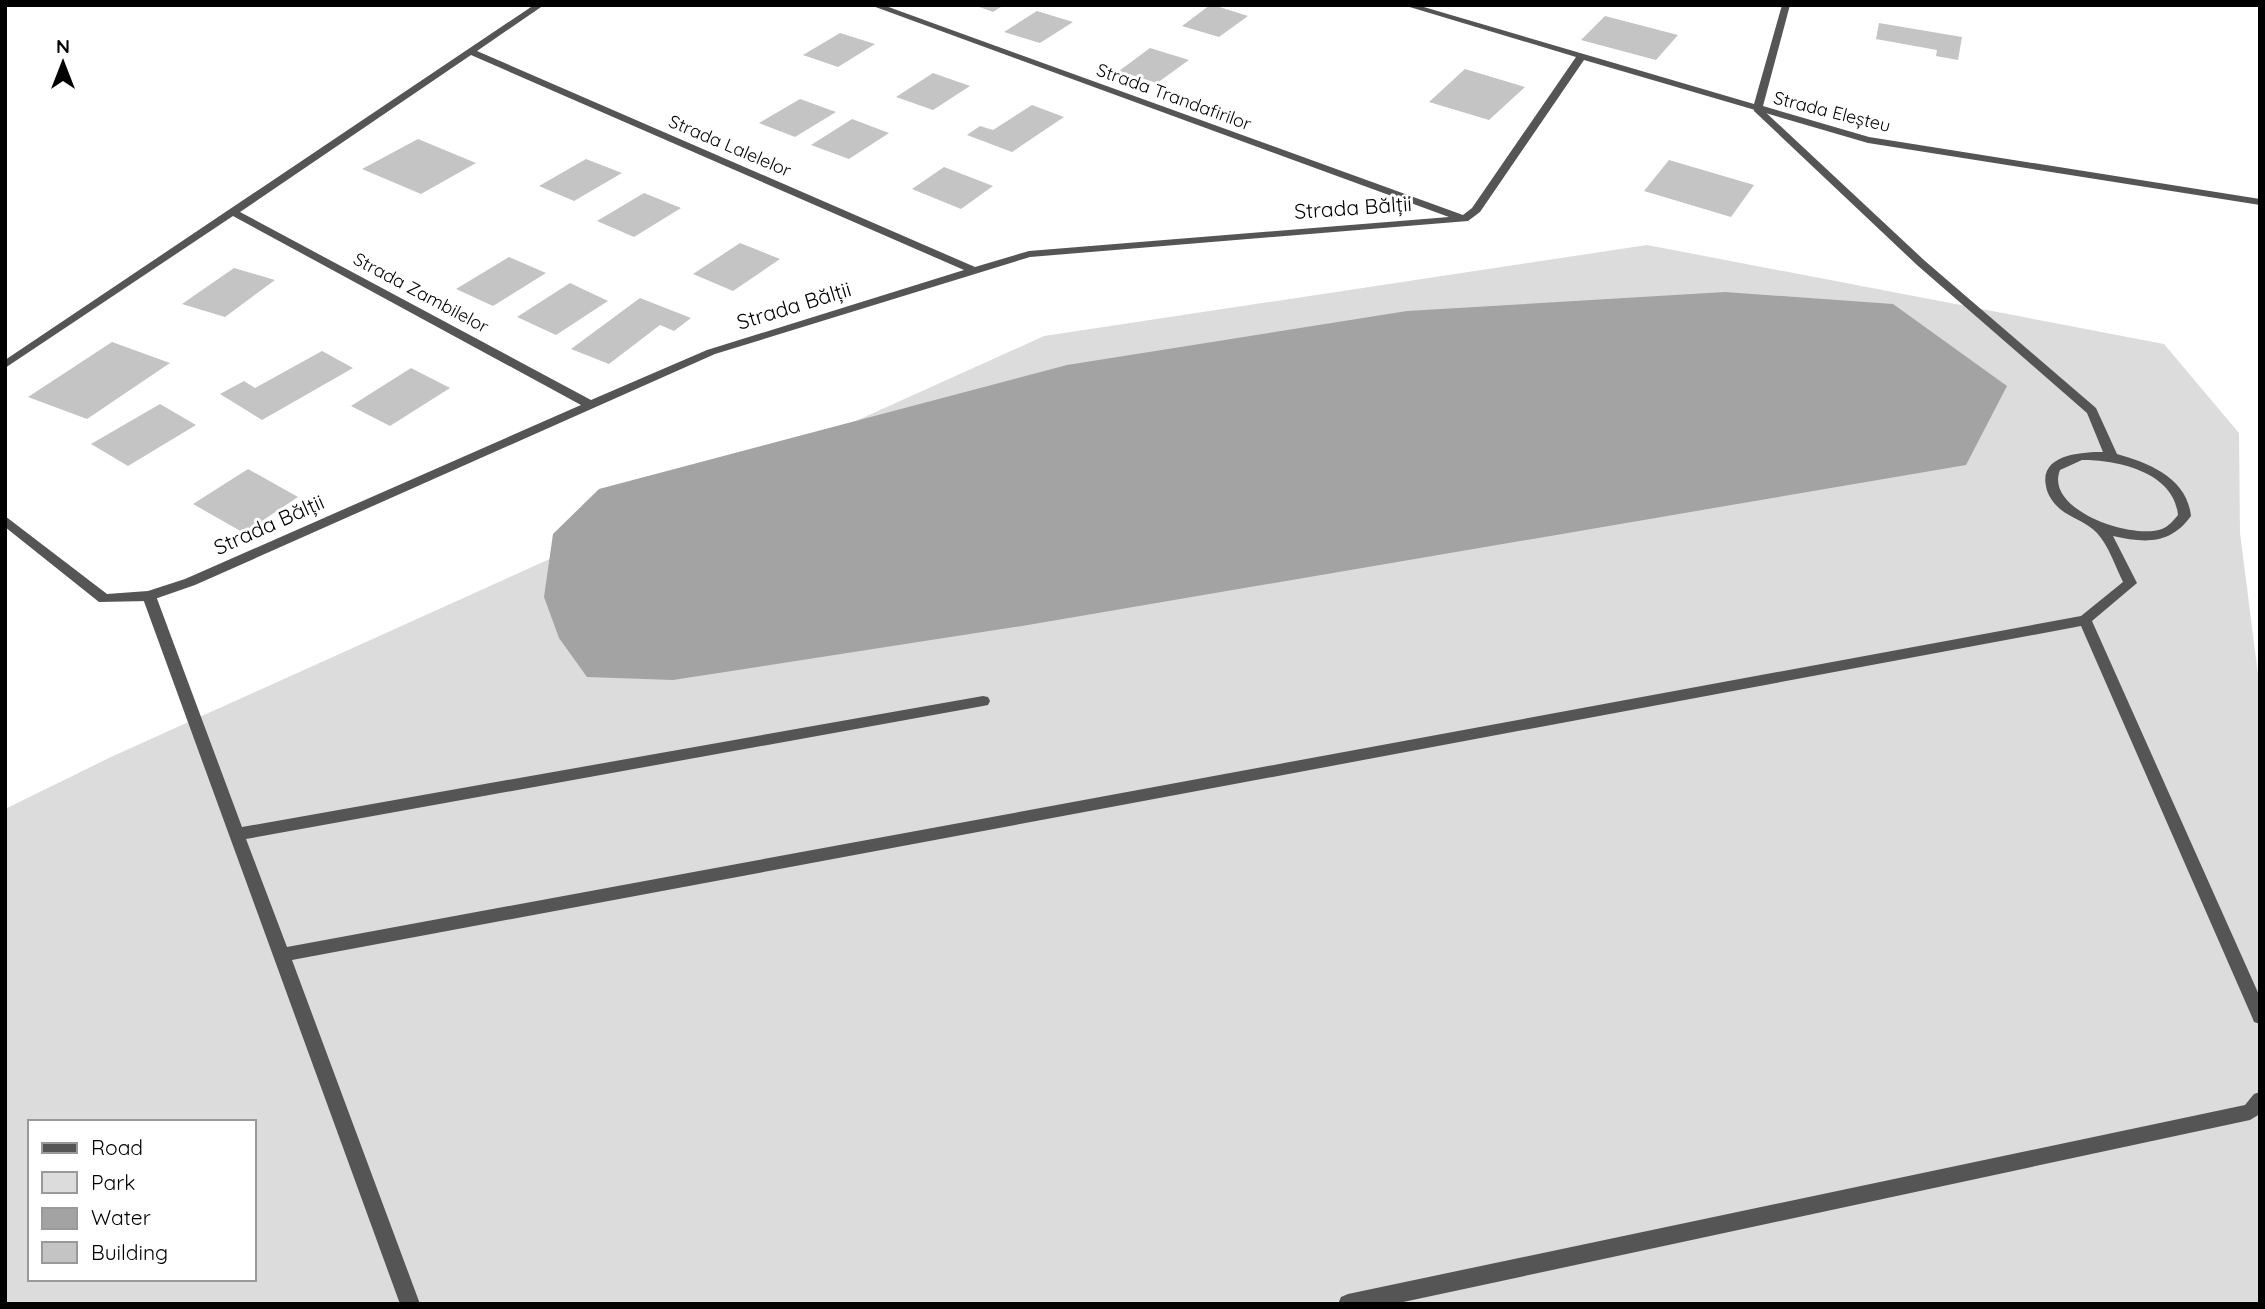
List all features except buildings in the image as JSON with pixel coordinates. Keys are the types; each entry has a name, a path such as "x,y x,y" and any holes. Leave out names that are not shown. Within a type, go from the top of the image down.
{"street":[{"path":"5,365 540,5"},
{"name":"Strada Trandafirilor","path":"874,5 1464,219"},
{"name":"Strada Eleșteu","path":"1407,5 1868,141 2260,202"},
{"path":"1786,5 1758,109 1921,263 2091,411 2111,456"},
{"name":"Strada Lalelelor","path":"471,52 975,271"},
{"path":"1464,219 1476,210 1581,57"},
{"name":"Strada Zambilelor","path":"234,213 591,405"},
{"name":"Strada Bălții","path":"5,520 104,599 149,596 190,582 711,352 975,271 1041,253 1464,219"},
{"path":"2089,454 2134,462 2171,485 2182,499 2185,513 2180,524 2167,533 2124,535 2101,528 2079,517 2062,504 2052,489 2051,476 2057,465 2070,457 2089,454"},
{"path":"282,955 2085,620 2130,583 2101,528"},
{"path":"149,596 410,1304"},
{"path":"2085,620 2260,1017"},
{"path":"237,834 983,701"},
{"path":"1348,1304 2250,1112 2260,1100"}],"green space":[{"path":"1647,245 2164,344 2239,433 2240,533 2260,690 2260,1304 5,1304 5,809 111,757 1044,336"}],"water":[{"path":"1725,292 1893,304 2007,386 1966,465 1022,626 673,680 587,677 559,638 544,597 553,534 599,489 1067,365 1407,311"}]}
